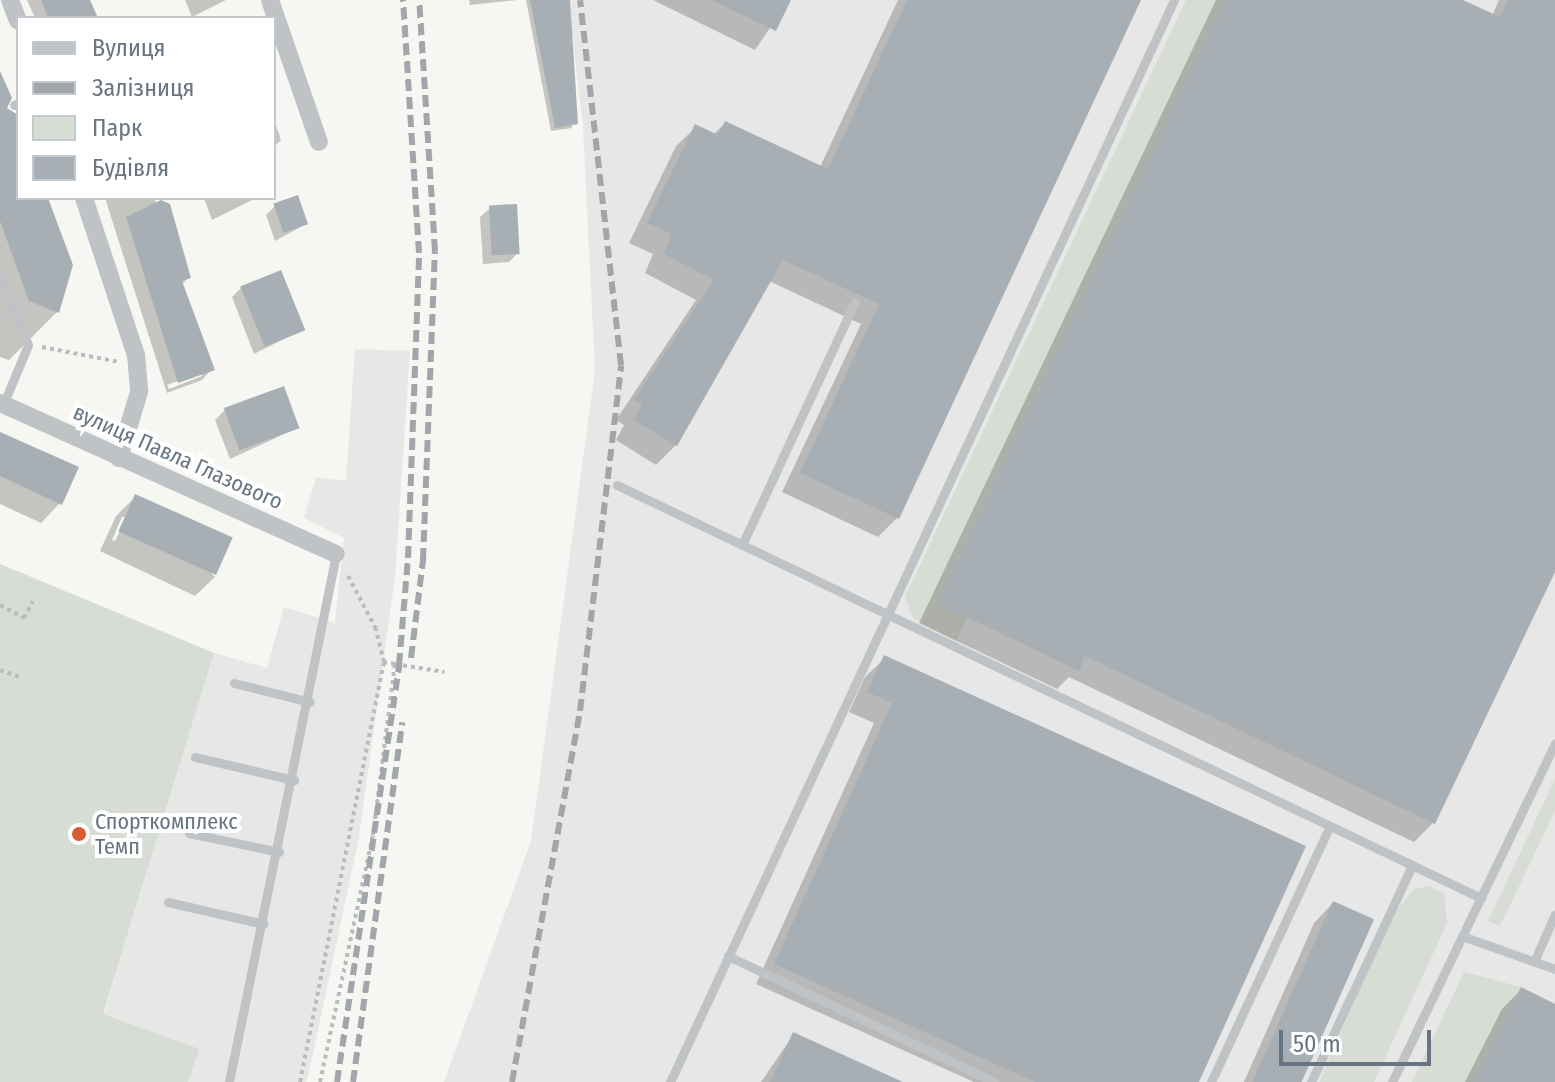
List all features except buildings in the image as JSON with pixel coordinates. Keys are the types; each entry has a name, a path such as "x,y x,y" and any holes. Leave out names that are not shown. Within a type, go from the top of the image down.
{"street":[{"path":"276,17 319,142"},
{"path":"85,200 137,365 139,392 119,458"},
{"name":"вулиця Павла Глазового","path":"1,404 336,554"}],"lane":[{"path":"670,1082 1174,0"},
{"path":"0,276 28,345 1,404"},
{"path":"742,545 855,302"},
{"path":"617,485 1481,898"},
{"path":"229,1082 310,702 336,554"},
{"path":"234,683 310,702"},
{"path":"1392,1082 1555,743"},
{"path":"195,757 294,780"},
{"path":"1211,1082 1330,826"},
{"path":"189,833 279,852"},
{"path":"1311,1082 1412,865"},
{"path":"168,902 264,924"},
{"path":"1534,962 1555,914"},
{"path":"1462,936 1555,969"},
{"path":"728,956 995,1082"}],"path":[{"path":"28,345 137,365"},
{"path":"300,1082 384,662 376,629 336,554"},
{"path":"0,605 24,618 33,601"},
{"path":"384,662 444,672"},
{"path":"320,1082 373,835 395,664"},
{"path":"0,670 19,677"}],"shaded area":[{"path":"568,0 1555,0 1555,1082 444,1082 531,841 595,371 583,127"},
{"path":"355,349 410,351 395,577 359,837 310,1068 306,1082 188,1082 103,1015 214,653 267,668 284,607 335,623 344,538 304,518 316,477 346,481"}],"green space":[{"path":"1186,0 1225,0 937,602 967,617 956,642 913,618 905,597"},
{"name":"Спорткомплекс Темп","path":"0,564 214,653 103,1014 199,1049 188,1082 0,1082"},
{"path":"1555,779 1555,811 1500,926 1488,921"},
{"path":"1428,886 1444,893 1447,923 1374,1082 1319,1082 1392,916 1414,889"},
{"path":"1464,972 1521,987 1473,1082 1412,1082"}],"railway":[{"path":"337,1082 399,665 408,558 419,253 403,0"},
{"path":"411,658 423,560 435,251 419,0"},
{"path":"512,1082 580,711 621,365 580,0"},
{"path":"353,1082 402,722"}],"place":[{"name":"Спорткомплекс Темп","path":"79,834"}]}
